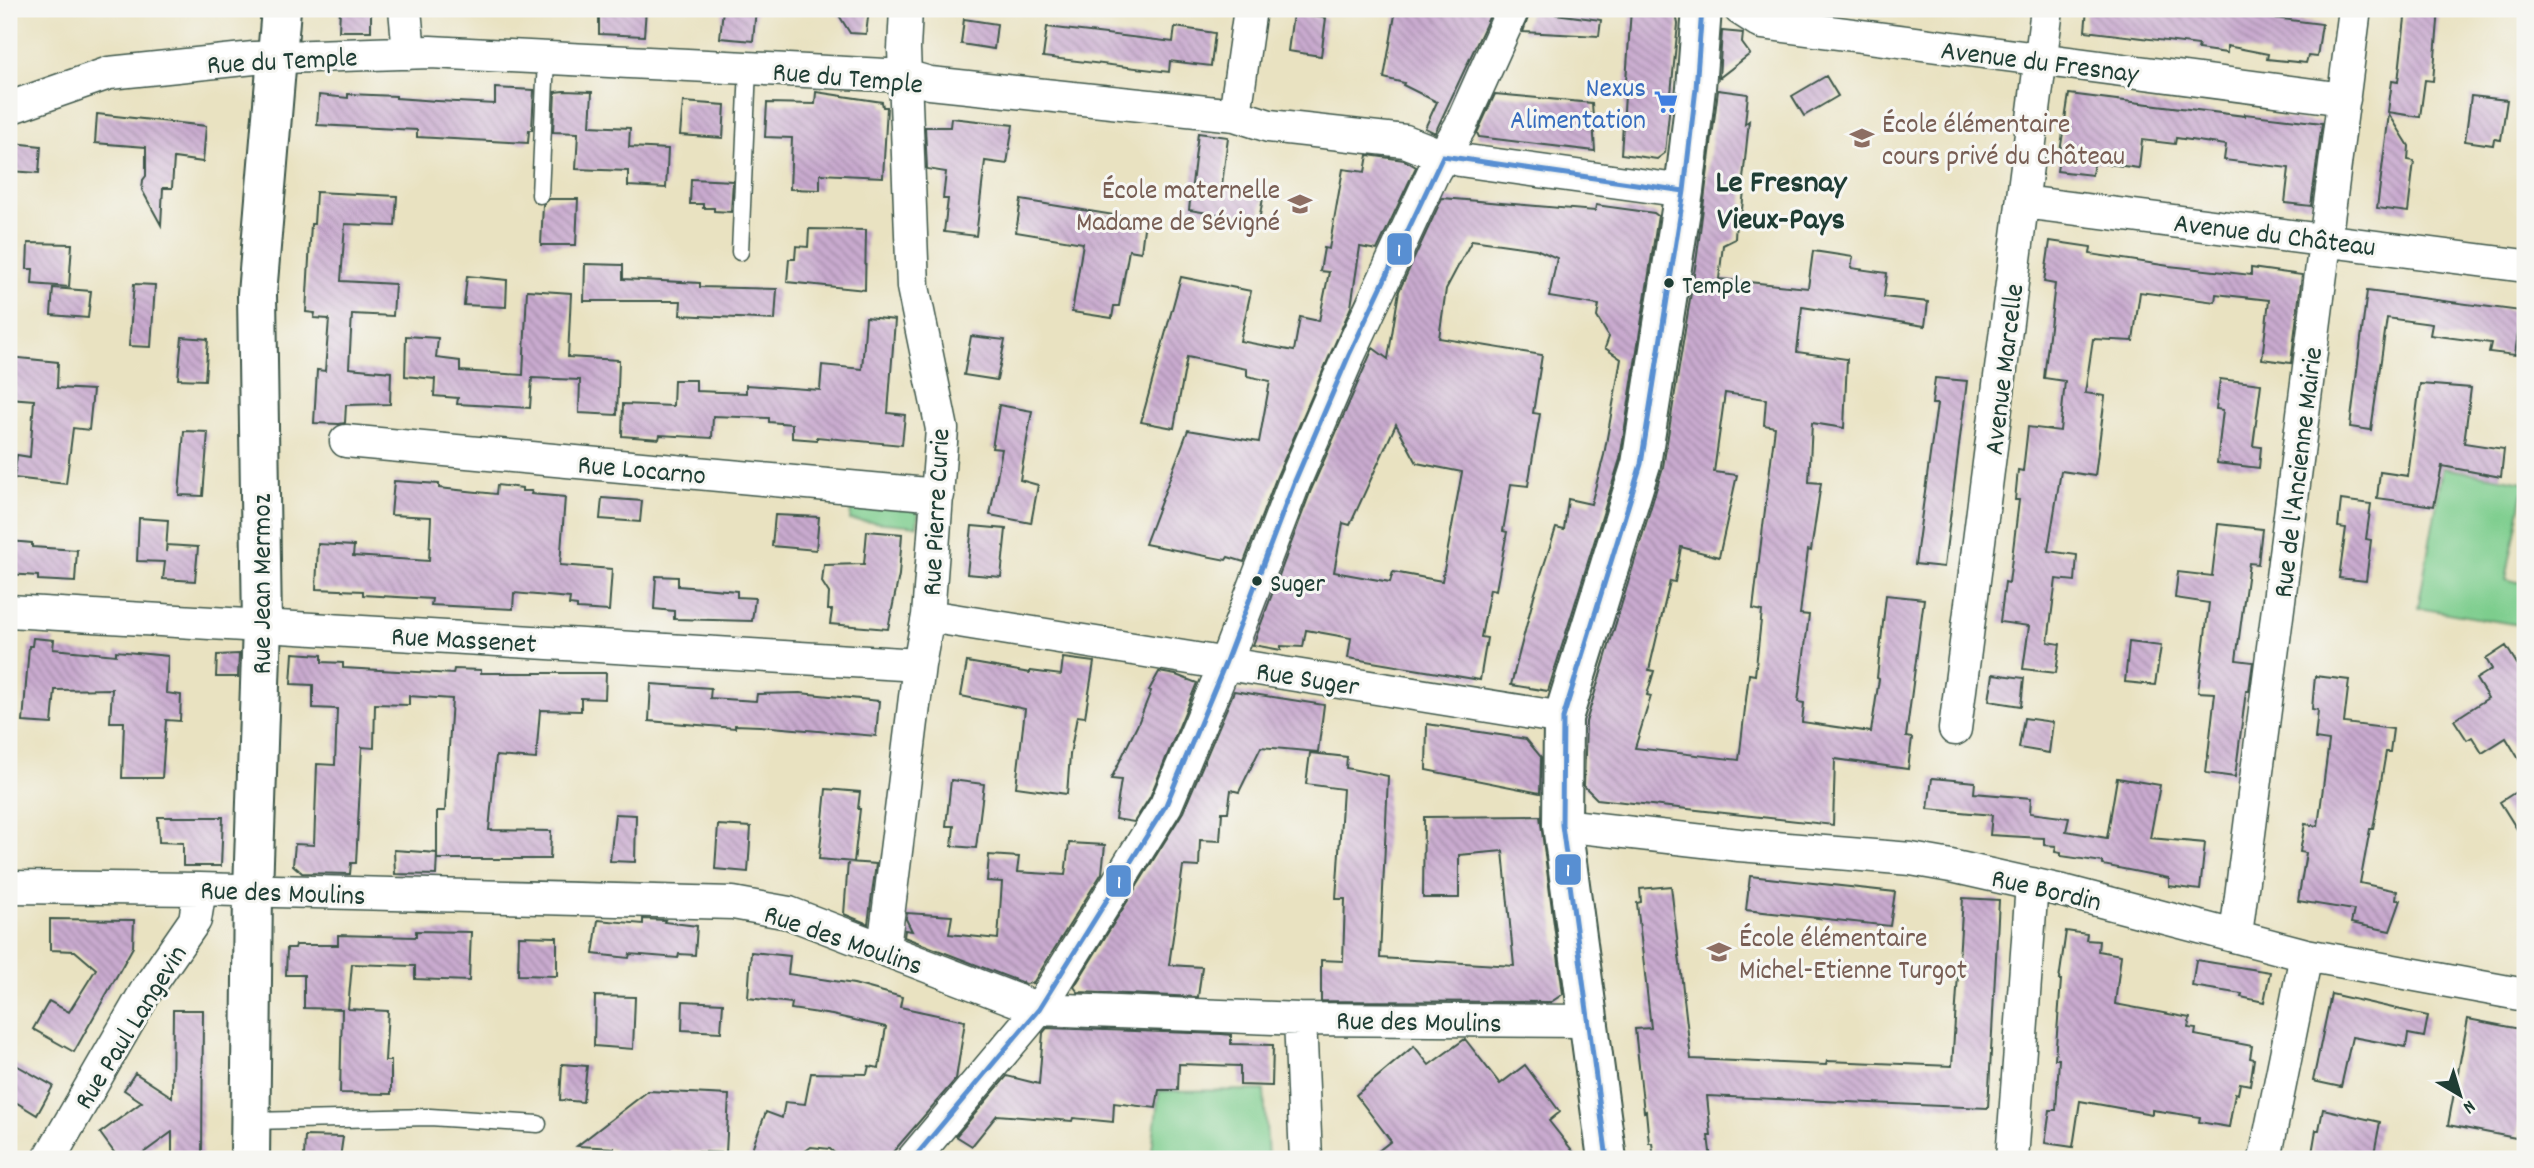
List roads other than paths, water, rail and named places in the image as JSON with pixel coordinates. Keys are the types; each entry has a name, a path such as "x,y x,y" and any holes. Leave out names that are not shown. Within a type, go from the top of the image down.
{"main road":[{"name":"Rue Jean Mermoz","path":"250,1159 253,890 262,626 257,294 281,9"},
{"path":"1607,1159 1562,825 1563,718 1641,464 1684,191 1702,9"}],"street":[{"path":"405,9 410,53"},
{"name":"Rue Pierre Curie","path":"884,948 919,665 928,616 943,429 913,287 905,76 906,9"},
{"path":"1235,115 1250,9"},
{"path":"913,1159 1039,1009 1166,805 1225,664 1294,482 1349,355 1443,156 1460,127 1513,9"},
{"name":"Avenue du Fresnay","path":"1740,9 1762,23 2344,99"},
{"name":"Avenue Marcelle","path":"1955,729 2047,9"},
{"name":"Rue de l'Ancienne Mairie","path":"2236,934 2356,9"},
{"name":"Rue du Temple","path":"9,108 109,73 254,58 430,52 905,76 944,85 1235,115 1269,126 1405,141 1443,156 1684,191"},
{"name":"Avenue du Château","path":"2024,202 2525,266"},
{"name":"Rue Locarno","path":"346,442 939,495"},
{"name":"Rue Massenet","path":"9,611 919,665"},
{"name":"Rue Suger","path":"928,616 1563,718"},
{"name":"Rue Bordin","path":"1562,825 1739,845 1911,859 2032,884 2236,934 2306,955 2525,995"},
{"path":"2012,1159 2032,884"},
{"name":"Rue des Moulins","path":"9,887 200,888 733,903 789,913 1039,1009 1300,1018 1588,1021"},
{"name":"Rue Paul Langevin","path":"49,1159 146,991 195,920 200,888"},
{"path":"2265,1159 2306,955"},
{"path":"1300,1018 1306,1159"}],"lane":[{"path":"540,195 546,58"},
{"path":"740,252 748,68"},
{"path":"251,1121 430,1117 538,1124"}],"place":[{"name":"Nexus Alimentation","path":"1666,102"},
{"name":"École élémentaire cours privé du Château","path":"1862,138"},
{"name":"École maternelle Madame de Sévigné","path":"1300,204"},
{"name":"Temple","path":"1669,283"},
{"name":"Suger","path":"1257,581"},
{"name":"École élémentaire Michel-Etienne Turgot","path":"1719,952"}],"district":[{"name":"Le Fresnay Vieux-Pays","path":"1781,198"}]}
